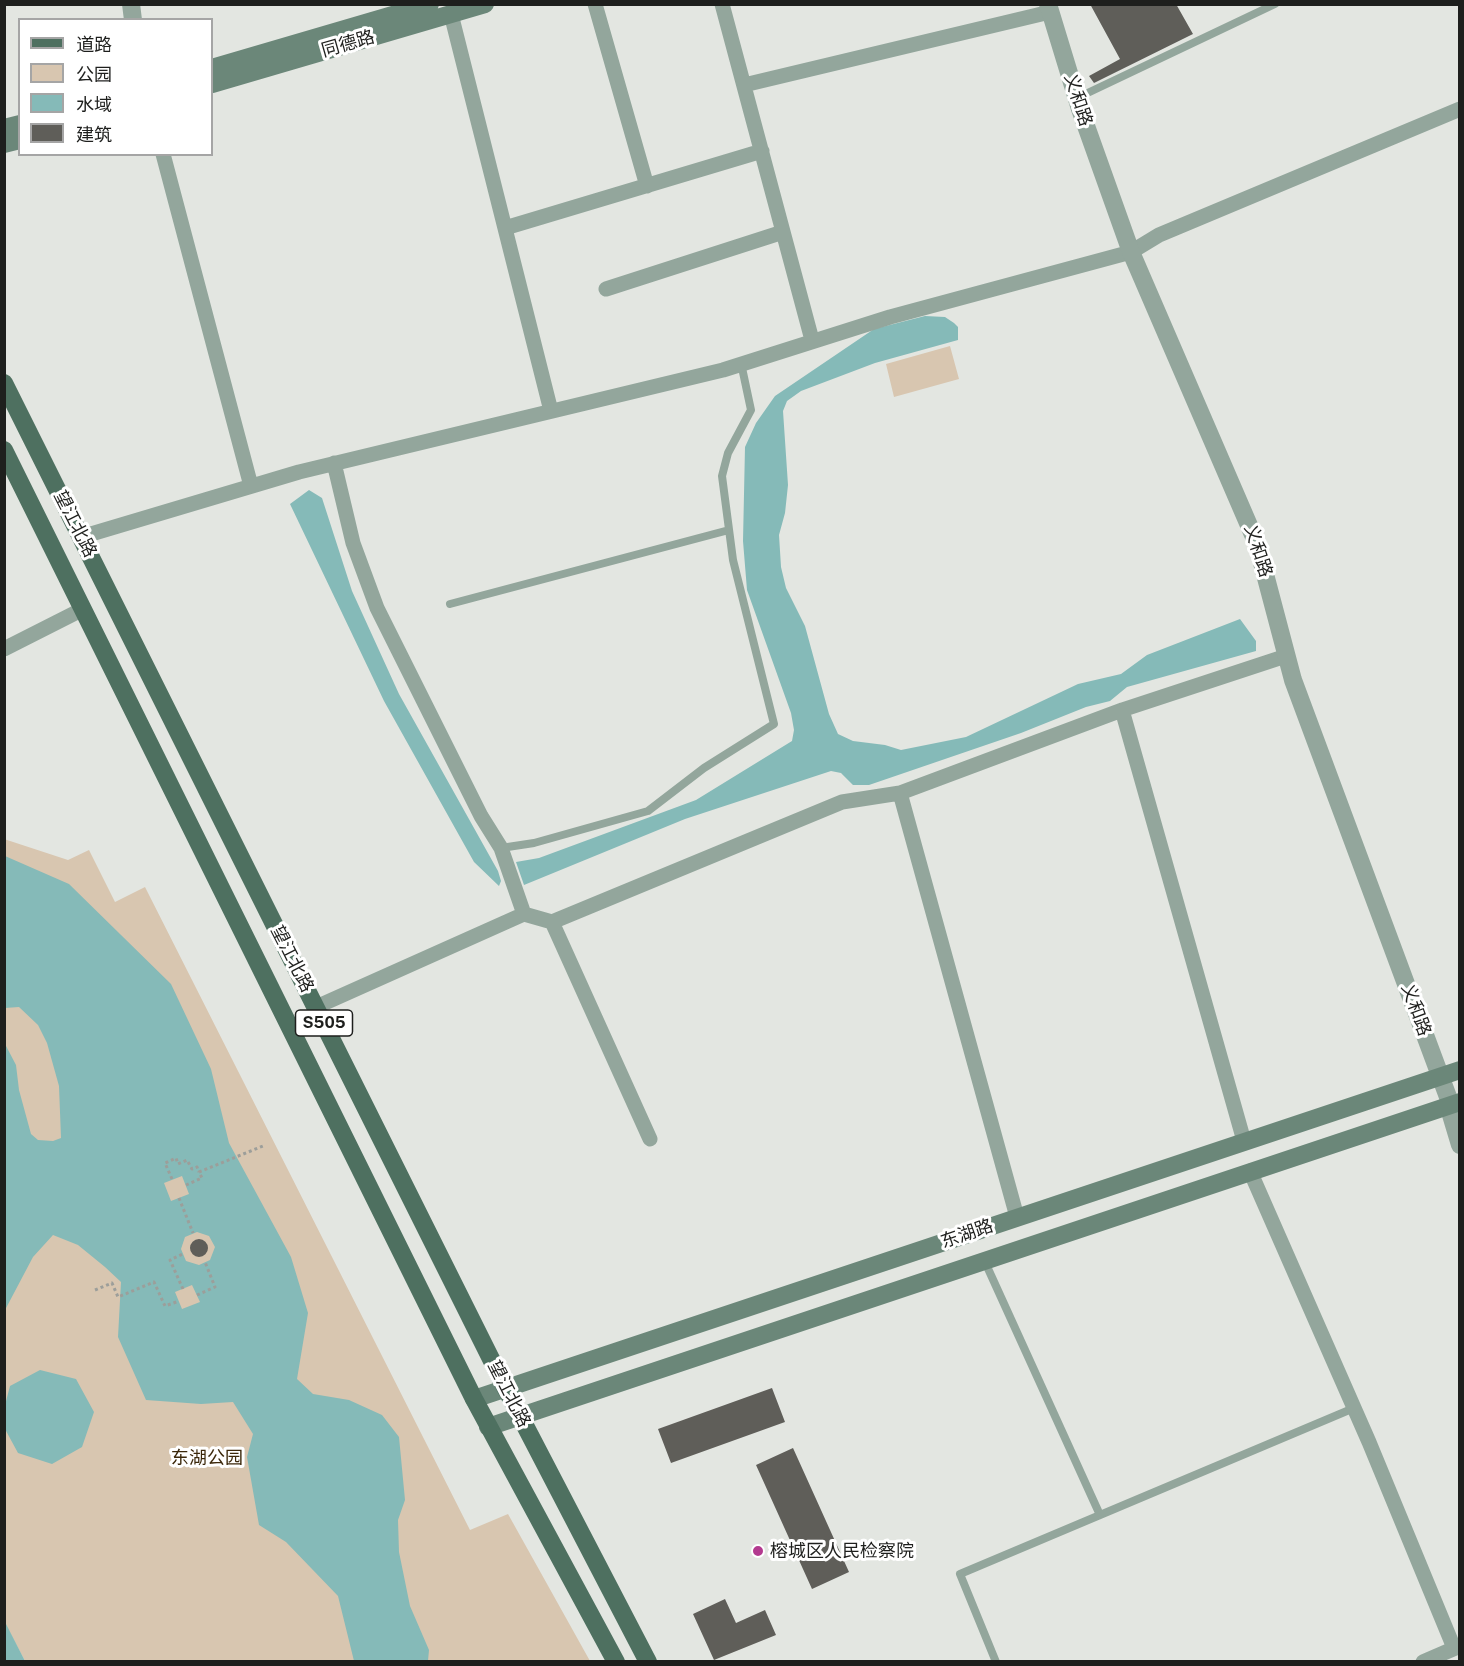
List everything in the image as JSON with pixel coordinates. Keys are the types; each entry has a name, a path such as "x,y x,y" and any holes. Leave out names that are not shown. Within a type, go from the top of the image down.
{"main road":[{"name":"同德路","path":"213,68 430,4"},
{"name":"同德路","path":"213,84 485,4"},
{"name":"望江北路","path":"4,383 506,1389 648,1662"},
{"name":"望江北路","path":"4,450 474,1400 616,1662"},
{"name":"东湖路","path":"474,1400 1460,1070"},
{"name":"东湖路","path":"488,1427 1453,1104"}],"street":[{"path":"595,4 646,186"},
{"path":"722,4 812,340"},
{"path":"744,86 1049,8"},
{"name":"义和路","path":"1049,8 1077,98 1131,252 1246,513 1267,575 1286,656 1440,1076 1453,1104 1460,1145"},
{"path":"451,15 551,411"},
{"path":"81,537 334,463 741,363 890,317 1131,252 1159,235 1460,109"},
{"path":"505,228 762,152"},
{"path":"164,156 251,486"},
{"path":"606,289 783,232"},
{"path":"334,463 353,543 377,608 480,816 501,848 524,914"},
{"path":"4,649 83,609"},
{"path":"316,1007 524,914 552,922 842,802 900,793 1122,710 1286,656"},
{"path":"1122,710 1244,1141"},
{"path":"900,793 1017,1217"},
{"path":"552,922 650,1139"},
{"path":"1250,1171 1457,1647 1423,1662"}],"lane":[{"path":"1077,98 1275,4"},
{"path":"501,848 534,843 648,811 712,763 774,724 733,560 722,476 728,453 747,420 751,405 741,363"},
{"path":"450,604 729,530"},
{"path":"985,1261 1100,1515"},
{"path":"996,1662 960,1574 1354,1408"}],"path":[{"path":"199,1172 263,1146"},
{"path":"172,1179 165,1163 176,1158 178,1164 187,1160 192,1169 197,1167 202,1178 186,1185"},
{"path":"179,1198 193,1233"},
{"path":"183,1254 170,1260 183,1289"},
{"path":"197,1295 215,1287 205,1262"},
{"path":"95,1290 112,1283 118,1297 154,1281 165,1306 179,1301"}],"green space":[{"path":"950,346 959,379 894,397 886,364"},
{"name":"东湖公园","path":"4,839 68,860 89,850 115,902 145,887 470,1530 508,1514 590,1661 25,1661 4,1622"}],"water":[{"path":"925,316 945,317 954,323 958,327 958,340 875,363 801,391 787,401 783,411 788,485 785,513 779,535 781,567 786,588 805,626 829,714 838,734 853,741 885,745 901,750 966,737 1078,684 1121,674 1147,655 1240,619 1256,641 1256,651 1127,687 1110,701 1086,707 1021,733 869,785 853,785 841,773 831,771 685,819 524,885 516,862 539,858 696,800 792,741 794,730 791,713 747,590 743,541 745,447 756,423 775,396 874,329"},
{"path":"309,490 322,498 352,591 399,694 498,871 501,881 499,886 474,862 384,701 290,504"},
{"path":"5,856 69,884 171,984 211,1069 229,1143 291,1257 308,1313 297,1379 313,1394 349,1400 382,1415 399,1437 405,1500 398,1520 399,1552 410,1606 429,1650 428,1661 354,1661 338,1596 286,1542 259,1525 247,1457 253,1434 233,1402 201,1404 146,1400 118,1337 121,1282 105,1267 78,1245 53,1235 33,1257 5,1310 5,1044 16,1065 19,1090 31,1134 38,1140 53,1141 61,1138 59,1086 47,1043 38,1025 19,1007 5,1008","holes":["182,1176 189,1194 171,1201 164,1183","197,1232 209,1236 215,1247 210,1260 199,1265 186,1261 181,1249 185,1237","192,1285 200,1302 182,1309 175,1292"]},
{"path":"40,1370 76,1379 94,1412 82,1447 52,1464 18,1453 5,1429 5,1405 10,1386"},
{"path":"5,1622 25,1661 5,1661"}],"building":[{"path":"1090,4 1176,4 1193,34 1094,83 1089,76 1120,59"},
{"path":"199,1239 206,1241 208,1248 206,1255 199,1257 192,1255 190,1248 192,1241"},
{"path":"772,1388 785,1422 671,1463 658,1429"},
{"path":"793,1448 849,1572 812,1589 756,1465"},
{"path":"725,1599 736,1623 765,1610 776,1635 714,1660 693,1614"}],"place":[{"name":"榕城区人民检察院","path":"758,1551"}]}
